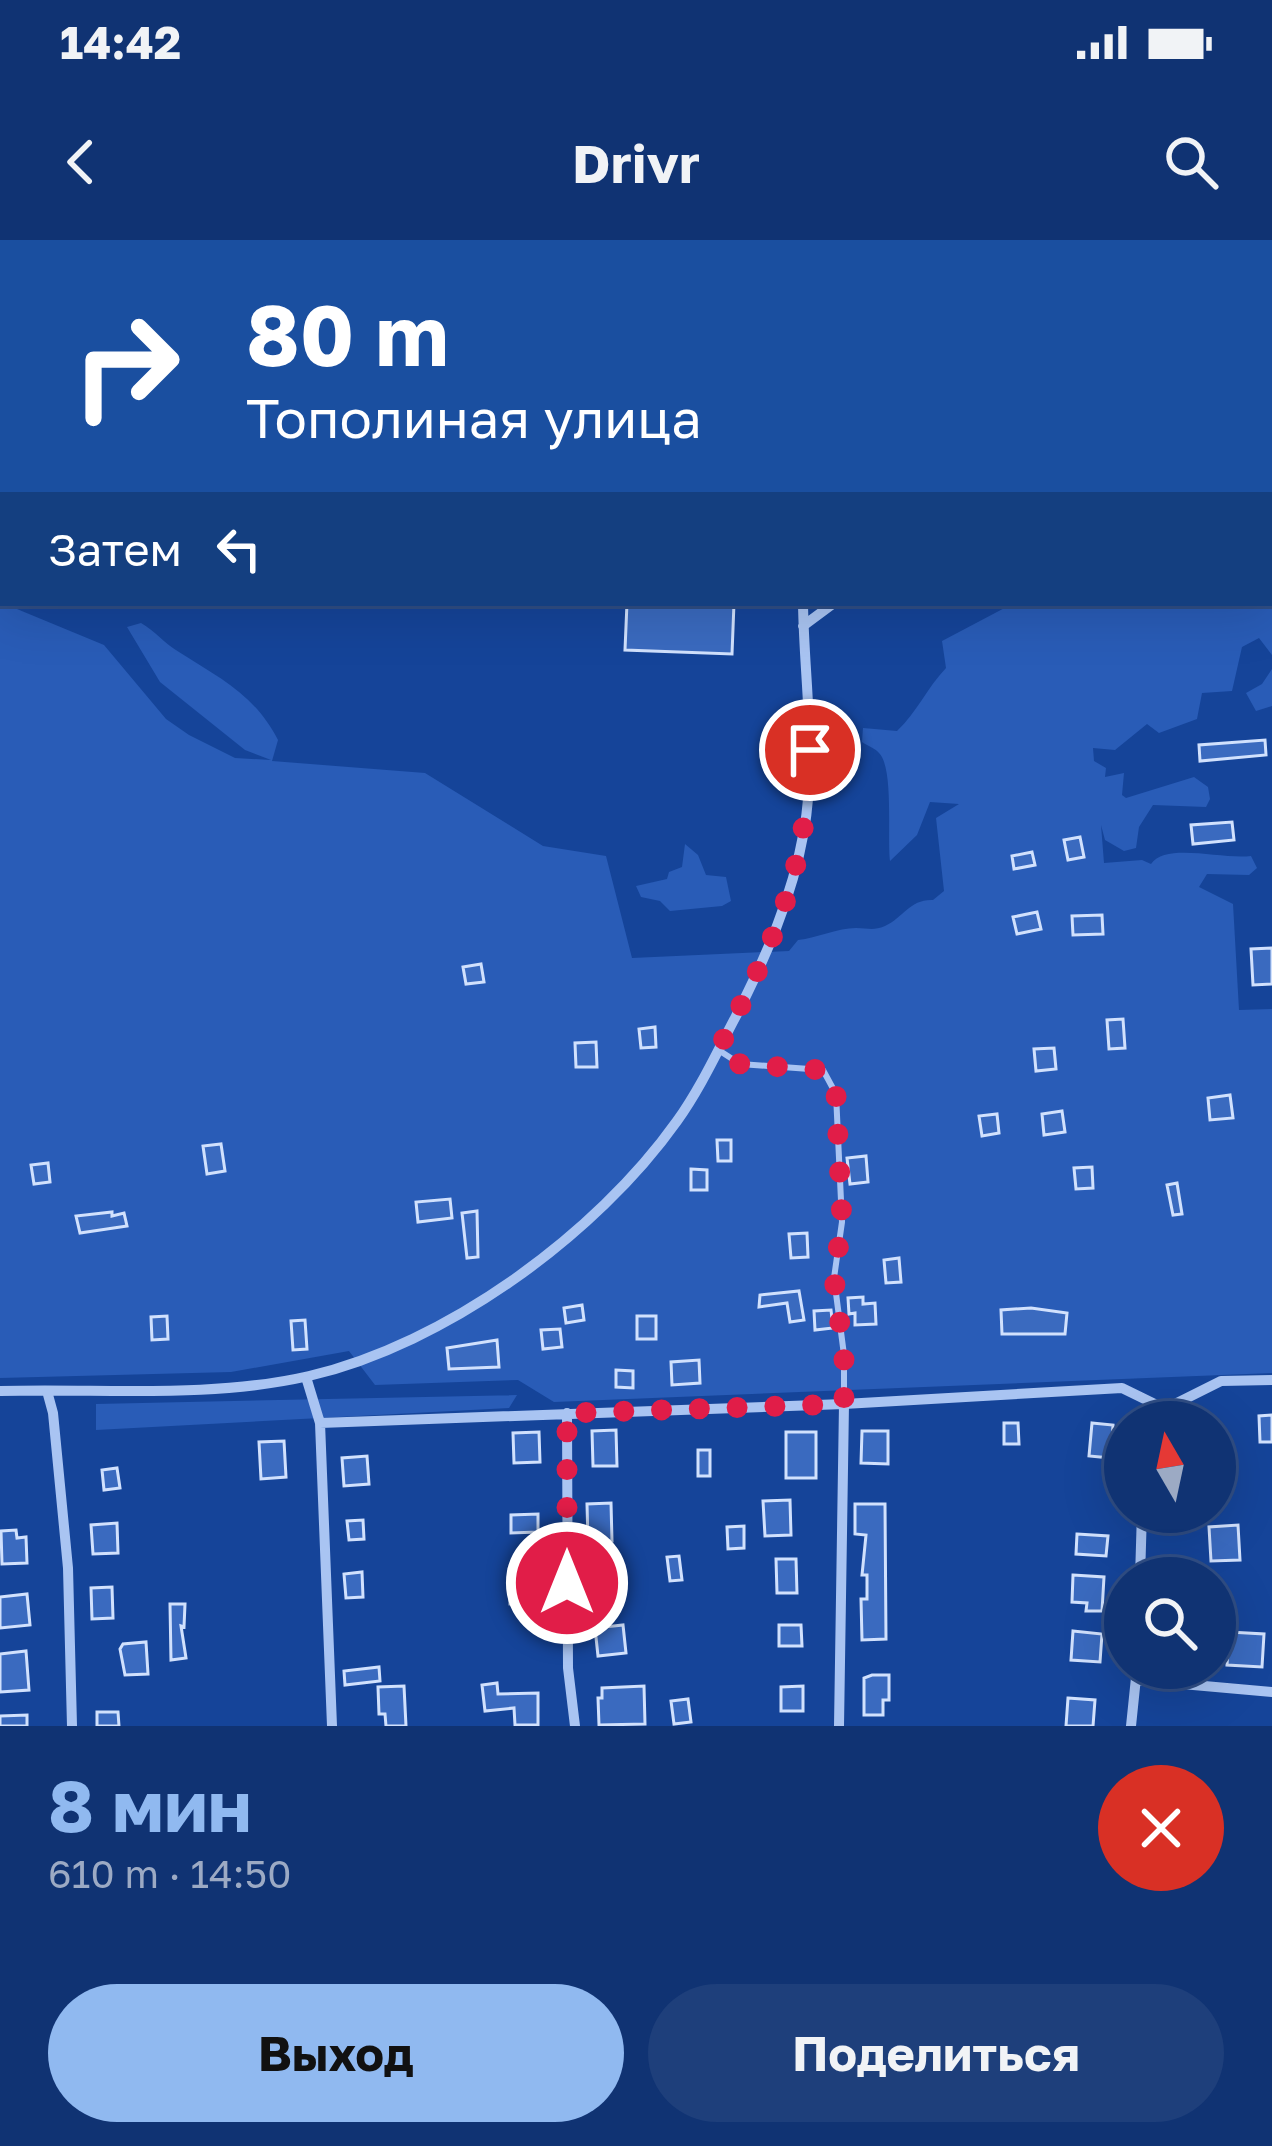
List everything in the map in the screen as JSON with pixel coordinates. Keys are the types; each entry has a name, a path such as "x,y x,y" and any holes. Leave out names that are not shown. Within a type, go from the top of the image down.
{"street":[{"path":"0,1391 205,1388 306,1377 373,1356 430,1331 477,1304 596,1216 680,1118 783,918 804,831 810,750 803,606"},
{"path":"803,626 831,606"},
{"path":"306,1377 320,1424 332,1726"},
{"path":"320,1424 1122,1388 1165,1409 1220,1381 1272,1380"},
{"path":"47,1391 68,1568 72,1726"},
{"path":"839,1726 844,1404"},
{"path":"567,1413 568,1668 575,1726"},
{"path":"1236,1687 1272,1692"},
{"path":"1131,1726 1135,1689"}],"lane":[{"path":"718,1050 740,1064 823,1070 836,1094 842,1222 834,1278 844,1355 844,1404"}],"shaded area":[{"path":"0,606 104,645 166,719 235,758 271,760 245,750 160,682 127,627 141,623 247,699 278,740 272,761 425,773 543,846 606,856 632,958 789,951 798,940 849,928 885,926 913,905 933,900 944,891 936,818 959,804 930,802 917,835 890,861 887,773 879,753 862,742 863,728 897,731 910,716 946,668 942,641 1008,606 1272,606 1272,655 1259,638 1242,647 1232,691 1202,693 1197,719 1159,733 1147,724 1115,750 1093,748 1094,761 1106,768 1105,777 1124,773 1122,795 1126,798 1194,777 1208,787 1210,799 1206,807 1153,805 1139,827 1136,848 1124,851 1105,840 1101,825 1104,863 1142,860 1151,864 1169,854 1196,853 1251,856 1257,868 1249,875 1207,874 1199,887 1233,904 1239,1010 1272,1009 1272,1373 554,1402 518,1380 375,1385 349,1351 231,1372 0,1378"},
{"path":"1272,669 1272,706 1256,711 1246,693 1262,684"},
{"path":"685,844 698,855 706,875 726,877 731,901 670,911 660,901 641,897 636,886 667,879 669,872 682,867"},
{"path":"517,1395 509,1408 96,1430 96,1404"}],"building":[{"path":"627,606 734,606 732,654 625,650"},
{"path":"1265,740 1266,755 1200,761 1199,745"},
{"path":"1232,822 1234,840 1193,844 1191,825"},
{"path":"1080,837 1084,857 1068,860 1064,840"},
{"path":"1032,852 1035,865 1014,869 1012,856"},
{"path":"1037,912 1041,929 1017,934 1013,917"},
{"path":"1102,915 1103,934 1073,935 1072,916"},
{"path":"1272,948 1272,984 1253,985 1251,949"},
{"path":"481,964 484,982 466,984 463,967"},
{"path":"1123,1019 1125,1048 1109,1049 1107,1020"},
{"path":"655,1027 656,1047 641,1048 639,1029"},
{"path":"596,1042 597,1067 576,1067 575,1043"},
{"path":"1054,1048 1056,1069 1036,1071 1034,1049"},
{"path":"1230,1095 1233,1118 1210,1120 1208,1098"},
{"path":"1062,1111 1065,1132 1044,1135 1042,1114"},
{"path":"997,1114 999,1133 982,1136 979,1116"},
{"path":"717,1140 731,1140 731,1161 718,1161"},
{"path":"221,1144 225,1171 207,1174 203,1146"},
{"path":"866,1156 868,1182 850,1184 847,1158"},
{"path":"48,1163 50,1182 34,1184 31,1165"},
{"path":"1092,1167 1093,1188 1076,1189 1074,1168"},
{"path":"691,1169 707,1170 707,1190 691,1190"},
{"path":"1177,1183 1182,1214 1173,1215 1167,1185"},
{"path":"450,1199 452,1218 418,1222 416,1202"},
{"path":"477,1211 478,1257 467,1258 462,1213"},
{"path":"112,1212 112,1216 124,1213 127,1226 80,1233 76,1216"},
{"path":"807,1233 808,1257 791,1258 789,1234"},
{"path":"899,1258 901,1282 886,1283 884,1260"},
{"path":"799,1291 804,1320 790,1322 787,1303 759,1307 760,1295"},
{"path":"863,1297 863,1304 875,1303 876,1324 855,1325 855,1313 849,1314 848,1298"},
{"path":"582,1305 584,1320 566,1323 564,1308"},
{"path":"831,1310 833,1328 815,1330 814,1311"},
{"path":"1001,1310 1067,1313 1065,1334 1002,1334"},
{"path":"167,1316 168,1339 152,1340 151,1317"},
{"path":"637,1316 656,1316 656,1339 637,1339"},
{"path":"305,1320 307,1349 293,1350 291,1321"},
{"path":"560,1329 562,1347 543,1349 541,1330"},
{"path":"497,1340 499,1367 449,1369 447,1348"},
{"path":"699,1360 700,1383 672,1385 671,1362"},
{"path":"616,1370 633,1371 633,1388 616,1387"},
{"path":"1272,1415 1272,1442 1260,1442 1259,1416"},
{"path":"1004,1423 1018,1423 1019,1444 1004,1444"},
{"path":"1092,1423 1104,1424 1104,1457 1089,1456"},
{"path":"616,1430 617,1466 593,1466 592,1431"},
{"path":"862,1431 888,1431 888,1464 861,1463"},
{"path":"539,1432 540,1462 514,1463 513,1433"},
{"path":"786,1432 816,1432 816,1478 786,1478"},
{"path":"284,1441 286,1477 261,1479 259,1442"},
{"path":"698,1450 710,1450 710,1476 698,1476"},
{"path":"367,1456 369,1484 344,1486 342,1458"},
{"path":"117,1468 120,1488 104,1490 102,1470"},
{"path":"790,1500 791,1535 765,1536 763,1501"},
{"path":"611,1503 612,1541 588,1541 587,1504"},
{"path":"855,1504 885,1504 886,1639 862,1640 866,1535 855,1534"},
{"path":"538,1514 538,1532 511,1533 511,1515"},
{"path":"363,1520 364,1539 349,1540 347,1521"},
{"path":"117,1523 118,1553 93,1554 91,1525"},
{"path":"1236,1525 1240,1560 1211,1557 1209,1533 1236,1533"},
{"path":"744,1526 744,1548 728,1549 727,1527"},
{"path":"16,1530 17,1538 26,1537 27,1563 2,1564 1,1531"},
{"path":"1077,1534 1108,1536 1106,1556 1076,1554"},
{"path":"679,1556 682,1580 670,1581 667,1557"},
{"path":"776,1559 796,1559 797,1593 777,1593"},
{"path":"532,1568 533,1586 540,1586 541,1596 533,1597 534,1603 510,1604 509,1569"},
{"path":"362,1572 363,1597 346,1598 344,1574"},
{"path":"624,1574 625,1590 597,1592 596,1576"},
{"path":"1073,1575 1104,1577 1102,1611 1086,1611 1087,1603 1072,1602"},
{"path":"112,1587 113,1618 92,1619 91,1588"},
{"path":"27,1594 30,1625 0,1628 0,1597"},
{"path":"170,1604 185,1604 181,1626 186,1658 171,1660"},
{"path":"623,1625 626,1653 598,1656 595,1628"},
{"path":"779,1625 801,1625 802,1646 779,1646"},
{"path":"1073,1631 1102,1634 1100,1662 1071,1660"},
{"path":"1236,1632 1264,1634 1262,1667 1236,1666"},
{"path":"146,1642 148,1674 125,1675 123,1644"},
{"path":"26,1651 29,1690 0,1692 0,1654"},
{"path":"379,1667 380,1681 345,1685 344,1671"},
{"path":"889,1675 889,1700 883,1700 883,1715 864,1715 864,1678"},
{"path":"497,1683 498,1694 538,1693 538,1725 515,1725 514,1708 485,1711 482,1685"},
{"path":"404,1686 406,1726 386,1726 385,1714 379,1714 378,1687"},
{"path":"644,1686 645,1724 599,1725 602,1688"},
{"path":"803,1686 803,1711 781,1711 781,1687"},
{"path":"1068,1698 1095,1700 1093,1726 1066,1726"},
{"path":"688,1699 691,1722 674,1724 671,1701"},
{"path":"97,1712 118,1712 119,1726 97,1726"},
{"path":"27,1715 27,1726 0,1726 0,1716"}],"route":[{"path":"567,1583 567,1413 844,1404 844,1355 834,1278 842,1222 836,1094 823,1070 740,1064 718,1050 783,918 804,831 810,750"}]}
